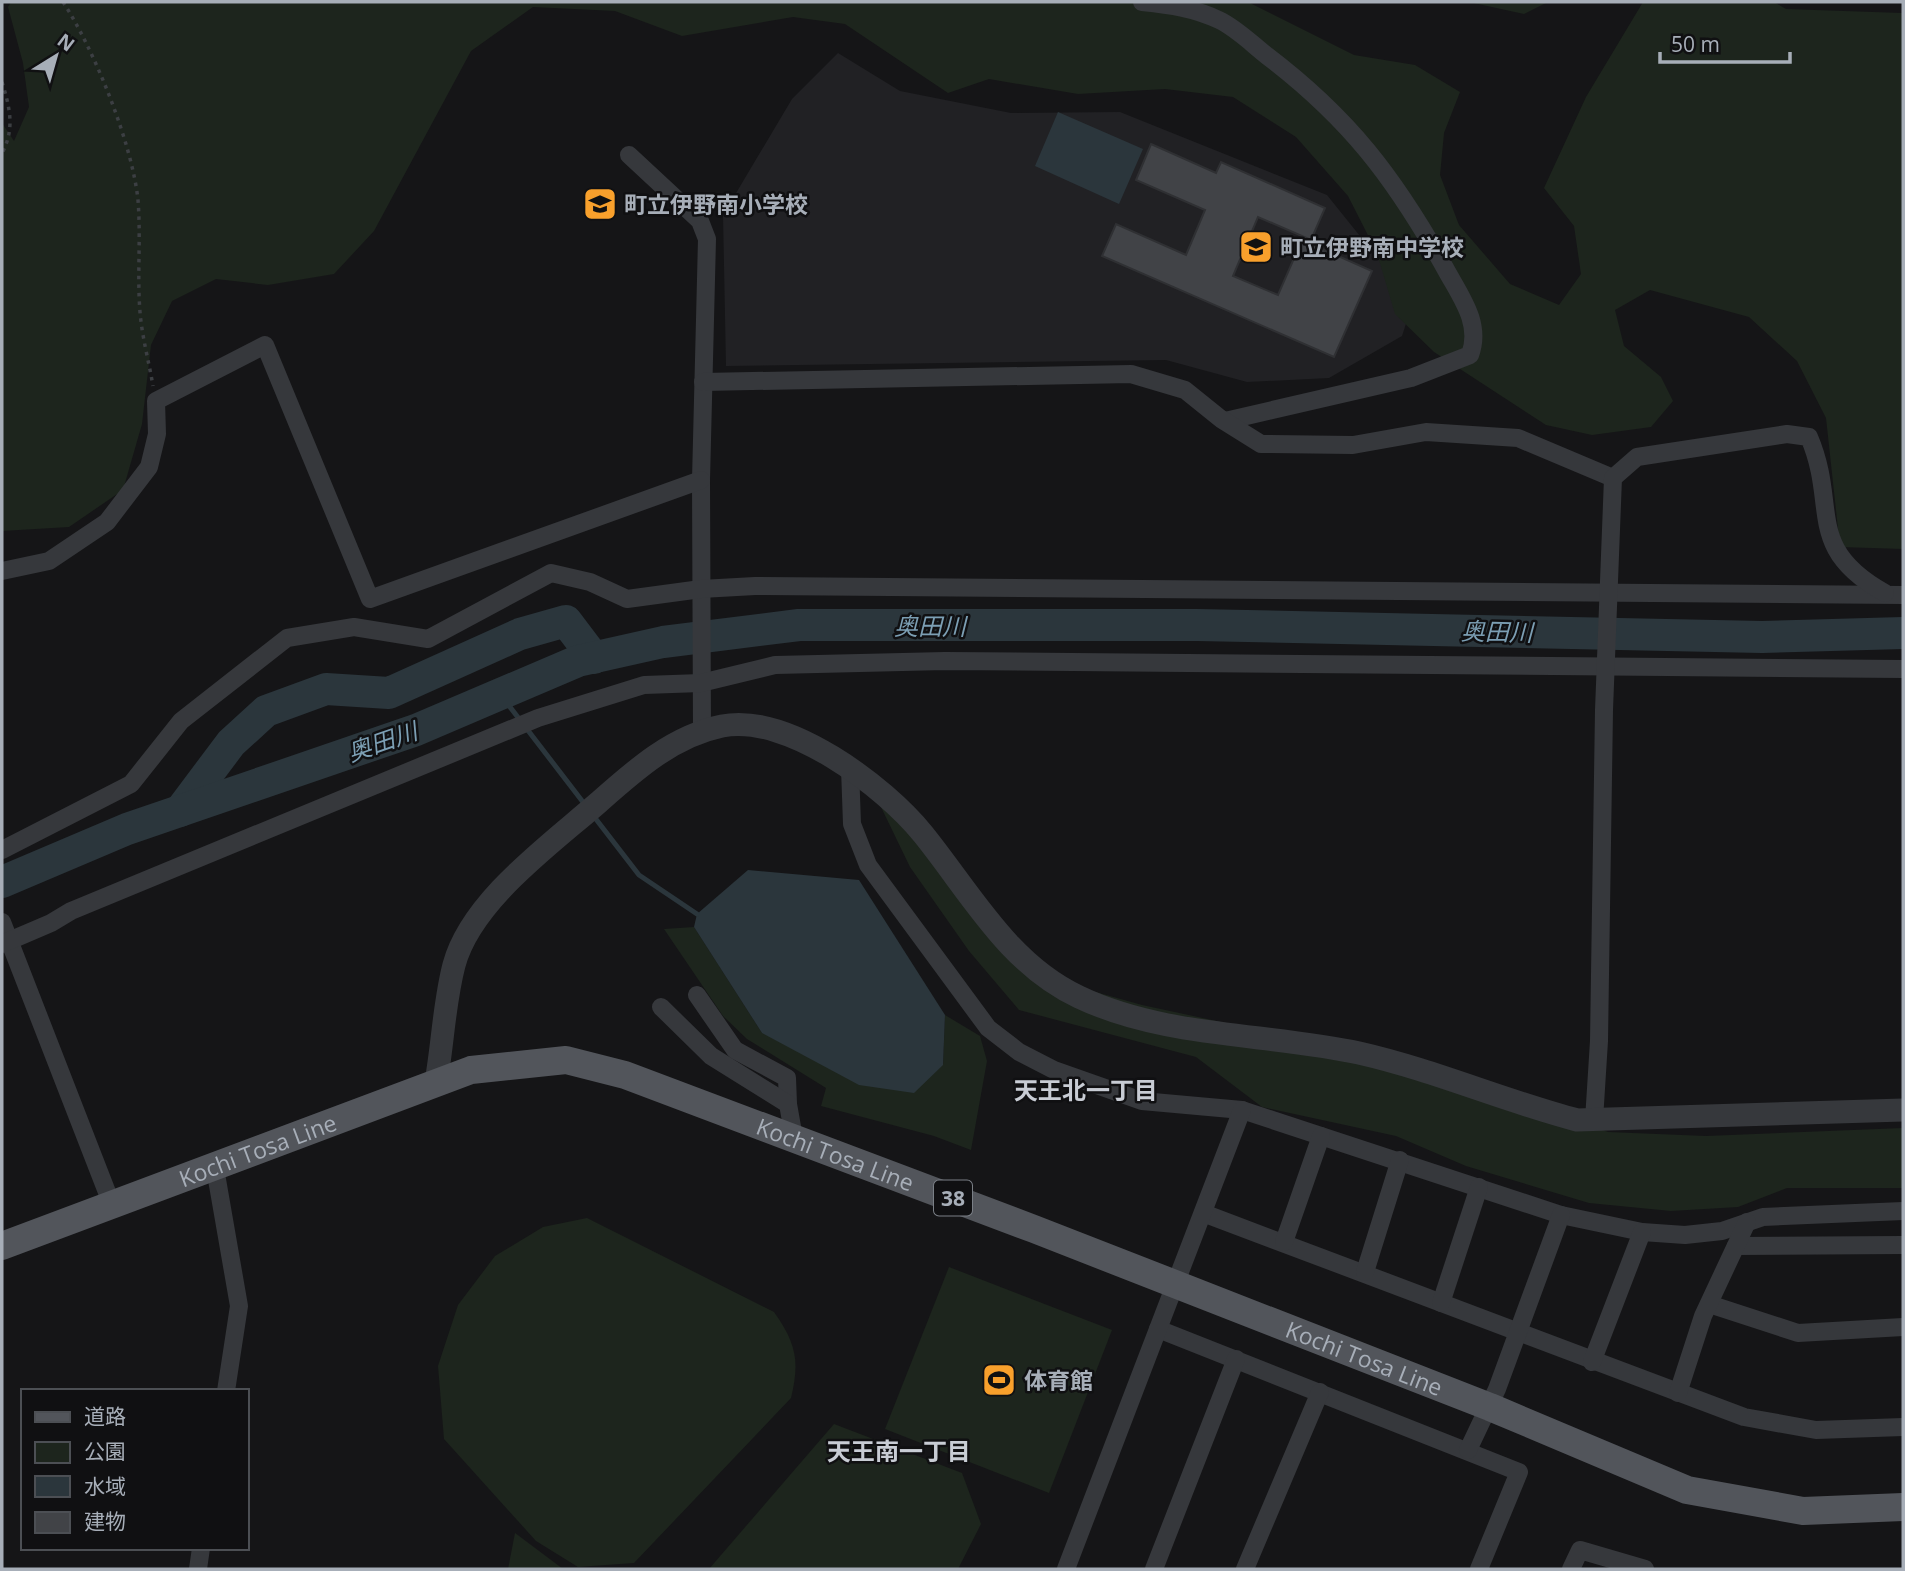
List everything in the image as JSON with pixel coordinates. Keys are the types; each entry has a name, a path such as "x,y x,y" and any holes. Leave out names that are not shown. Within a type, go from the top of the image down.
{"main road":[{"name":"Kochi Tosa Line","path":"2,1246 215,1168 436,1082 480,1069 566,1060 625,1075 794,1138 1490,1407 1687,1490 1803,1511 1903,1507"}],"street":[{"path":"1142,2 1186,6 1221,21 1301,81 1339,116 1374,154 1414,214 1470,315 1476,340 1470,355 1422,374 1224,421"},
{"path":"629,155 699,221 707,239 701,480 702,733"},
{"path":"2,571 49,561 107,522 149,467 157,435 156,401 265,345 370,599 701,480"},
{"path":"703,382 1131,374 1185,390 1224,421 1261,444 1353,444 1426,432 1518,438 1613,478"},
{"path":"1594,1120 1599,1041 1606,667 1613,478 1637,457 1787,434 1809,437 1819,462 1827,523 1842,562 1865,582 1898,592"},
{"path":"2,850 131,784 181,721 288,638 354,627 428,639 551,573 590,582 627,599 701,589 755,586 1609,594 1898,592"},
{"path":"5,942 71,911 538,718 644,685 701,683 775,666 946,661 1903,669"},
{"path":"436,1082 454,964 476,920 522,869 641,765 682,740 742,725 823,749 850,768 921,831 981,913 1017,952 1053,982 1079,997 1116,1011 1184,1027 1359,1053 1457,1080 1536,1110 1577,1120 1903,1110"},
{"path":"850,768 852,824 868,865 988,1028 1019,1052 1054,1070 1142,1101 1242,1110 1561,1215 1642,1232 1685,1235 1722,1231 1763,1217 1903,1211"},
{"path":"2,922 5,942 112,1205"},
{"path":"697,995 735,1050 788,1078 788,1104 794,1138"},
{"path":"661,1007 710,1056 788,1104"},
{"path":"1066,1569 1242,1110"},
{"path":"1284,1242 1321,1136"},
{"path":"1365,1272 1400,1160"},
{"path":"215,1168 239,1306 226,1389"},
{"path":"1441,1303 1479,1187"},
{"path":"1203,1213 1365,1272 1518,1335 1744,1418 1816,1430 1903,1427"},
{"path":"1468,1450 1490,1407 1561,1215"},
{"path":"1678,1393 1709,1304 1747,1222"},
{"path":"1592,1362 1642,1232"},
{"path":"1736,1246 1903,1245"},
{"path":"1709,1304 1798,1333 1903,1327"},
{"path":"1158,1329 1519,1472 1479,1569"},
{"path":"1154,1569 1237,1359"},
{"path":"1245,1569 1320,1392"},
{"path":"198,1569 201,1550"},
{"path":"1571,1569 1580,1550 1645,1569"}],"path":[{"path":"63,2 76,21 114,111 132,172 138,198 140,314 156,401"},
{"path":"2,82 9,106 10,136 2,153"}],"shaded area":[{"path":"838,53 900,91 1011,113 1120,112 1327,195 1413,302 1402,336 1329,378 1247,382 1166,360 726,366 723,215 792,99"}],"green space":[{"path":"11,2 1248,2 1354,55 1415,65 1460,92 1444,133 1440,175 1459,225 1510,284 1559,305 1581,274 1574,226 1544,188 1586,97 1643,2 1774,2 1786,9 1902,13 1903,549 1840,547 1826,418 1797,361 1749,317 1650,290 1615,310 1624,346 1661,377 1673,401 1651,427 1592,435 1546,425 1434,352 1395,314 1377,253 1348,196 1296,137 1233,97 1165,89 1078,94 989,79 948,93 845,24 793,17 682,36 615,11 533,7 471,51 374,231 334,274 268,285 216,279 172,301 151,345 142,424 123,490 69,527 2,531 2,123 14,141 29,107 23,63 8,7"},
{"path":"1469,2 1548,2 1524,14"},
{"path":"866,776 1042,977 1142,1005 1347,1049 1503,1092 1608,1132 1706,1136 1903,1128 1903,1188 1787,1188 1738,1207 1671,1211 1589,1203 1466,1166 1396,1136 1262,1107 1196,1057 1019,1010 969,951 910,867"},
{"path":"694,927 762,1033 943,1065 945,1015 980,1036 987,1061 971,1150 934,1136 821,1106 826,1088 747,1039 723,1016 664,929"},
{"path":"587,1218 774,1312 791,1343 795,1373 791,1398 634,1563 578,1567 536,1541 444,1439 438,1366 458,1305 495,1256 543,1227"},
{"name":"体育館","path":"949,1267 1112,1330 1049,1493 885,1429"},
{"path":"834,1424 962,1473 981,1524 958,1569 709,1569"},
{"path":"515,1533 563,1569 508,1569"}],"water":[{"path":"1058,112 1143,149 1119,204 1035,166"},
{"path":"748,870 859,880 945,1015 943,1065 914,1093 859,1085 762,1033 694,927 697,914"}],"building":[{"path":"1151,144 1216,173 1221,162 1325,208 1311,240 1258,217 1233,276 1278,295 1302,240 1372,271 1334,357 1102,256 1116,224 1186,255 1205,210 1136,180"}],"waterway":[{"path":"180,811 231,743 266,711 326,689 389,693 520,634 566,621 594,658"},
{"name":"奥田川","path":"2,882 127,829 416,730 578,661 663,642 799,625 1197,625 1762,637 1903,633"},
{"path":"500,694 586,806"},
{"path":"592,814 639,875 697,914"}],"place":[{"name":"町立伊野南小学校","path":"600,204"},
{"name":"町立伊野南中学校","path":"1256,247"},
{"name":"体育館","path":"999,1380"}],"district":[{"name":"天王北一丁目","path":"1086,1089"},
{"name":"天王南一丁目","path":"899,1450"}]}
